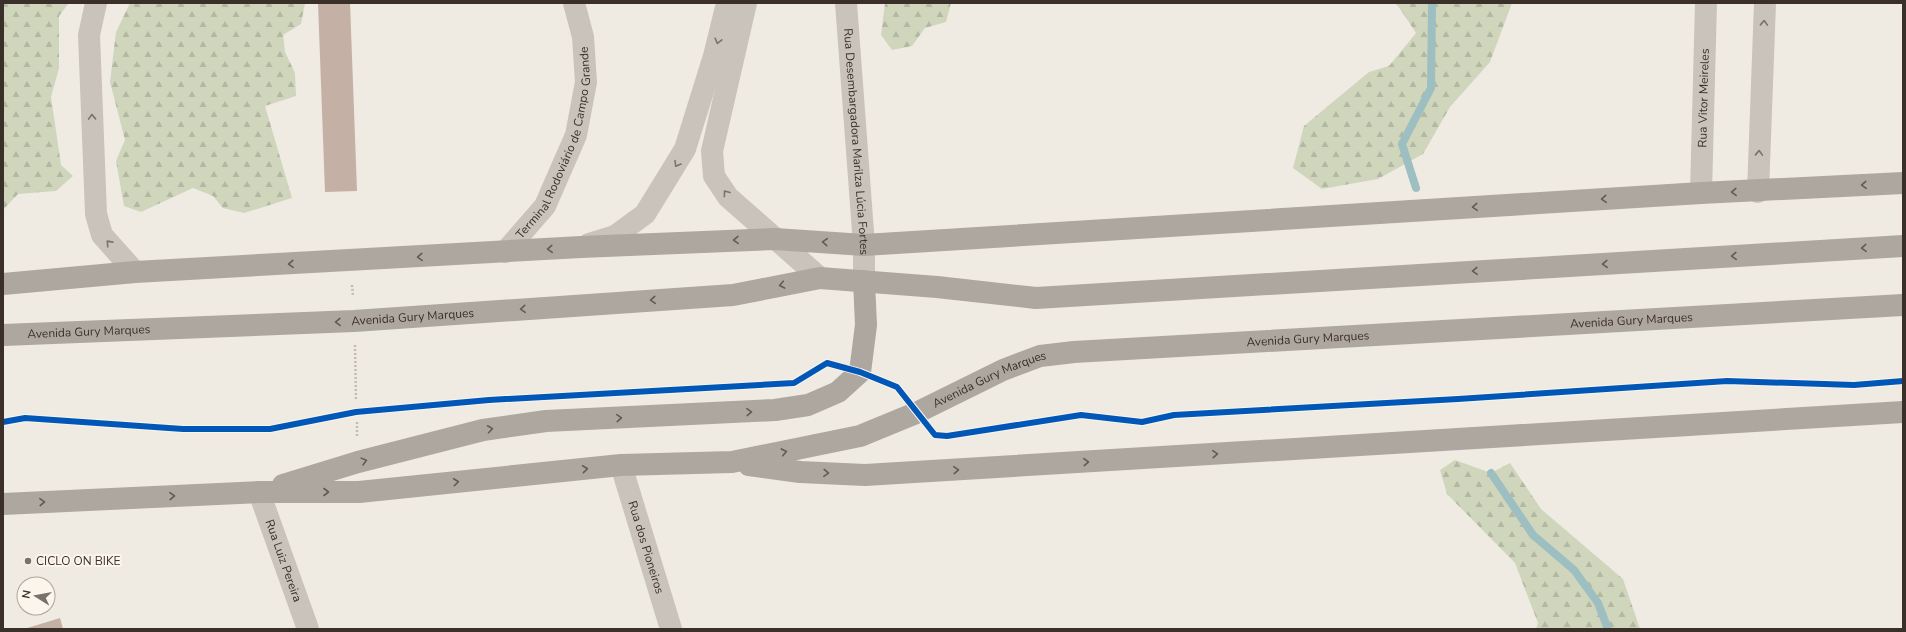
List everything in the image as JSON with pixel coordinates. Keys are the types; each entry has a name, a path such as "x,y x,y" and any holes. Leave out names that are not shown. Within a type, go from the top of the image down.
{"main road":[{"path":"3,284 135,272 581,247 775,238 864,245 1701,193 1758,192 1903,183"},
{"name":"Avenida Gury Marques","path":"3,335 354,321 734,295 820,278 1036,298 1903,246"},
{"path":"259,492 358,462 483,430 546,422 775,410 808,405 838,392 860,372 866,325 864,281"},
{"name":"Avenida Gury Marques","path":"732,462 860,436 916,413 1003,370 1040,356 1074,352 1903,305"},
{"name":"Avenida Gury Marques","path":"3,504 259,492 359,492 621,465 732,462 800,472 865,475 1903,412"}],"street":[{"path":"96,3 88,35 96,214 102,235 135,272"},
{"name":"Terminal Rodoviário de Campo Grande","path":"505,252 545,206 576,135 586,82 583,37 574,3"},
{"path":"581,247 615,236 645,214 686,149 728,3"},
{"path":"746,3 712,151 714,176 728,197 820,278"},
{"name":"Rua Desembargadora Marilza Lúcia Fortes","path":"846,3 864,245 864,281"},
{"name":"Rua Vitor Meireles","path":"1701,193 1706,3"},
{"path":"1758,192 1765,3"},
{"name":"Rua dos Pioneiros","path":"621,465 671,629"},
{"name":"Rua Luiz Pereira","path":"259,492 308,629"}],"path":[{"path":"352,280 353,299"},
{"path":"354,343 356,400"}],"green space":[{"path":"3,3 69,3 59,16 59,68 51,97 61,165 73,176 56,191 18,194 3,210"},
{"path":"130,3 305,3 301,24 283,35 285,52 295,73 296,96 265,106 292,198 244,213 223,208 213,196 193,188 141,212 124,206 116,161 125,140 110,82 116,32"},
{"path":"885,3 951,3 946,22 925,28 912,46 892,50 881,35"},
{"path":"1394,3 1512,3 1490,62 1450,107 1423,154 1378,179 1322,189 1293,168 1304,126 1369,72 1389,66 1416,33 1398,6"},
{"path":"1455,460 1491,473 1510,463 1541,509 1623,579 1640,629 1536,629 1538,623 1515,563 1447,494 1440,470"}],"building":[{"path":"318,3 350,3 357,191 325,192"},
{"path":"60,618 63,629 24,629"}],"waterway":[{"path":"1416,188 1402,144 1431,88 1432,3"},
{"path":"1491,473 1533,535 1574,570 1598,603 1608,629"}],"cycle path":[{"path":"3,422 25,418 183,429 270,429 356,412 489,400 794,383 827,363 860,372 897,387 935,435 947,436 1081,415 1142,422 1174,415 1458,399 1727,381 1854,385 1903,381"}],"place":[{"name":"CICLO ON BIKE","path":"28,561"}]}
